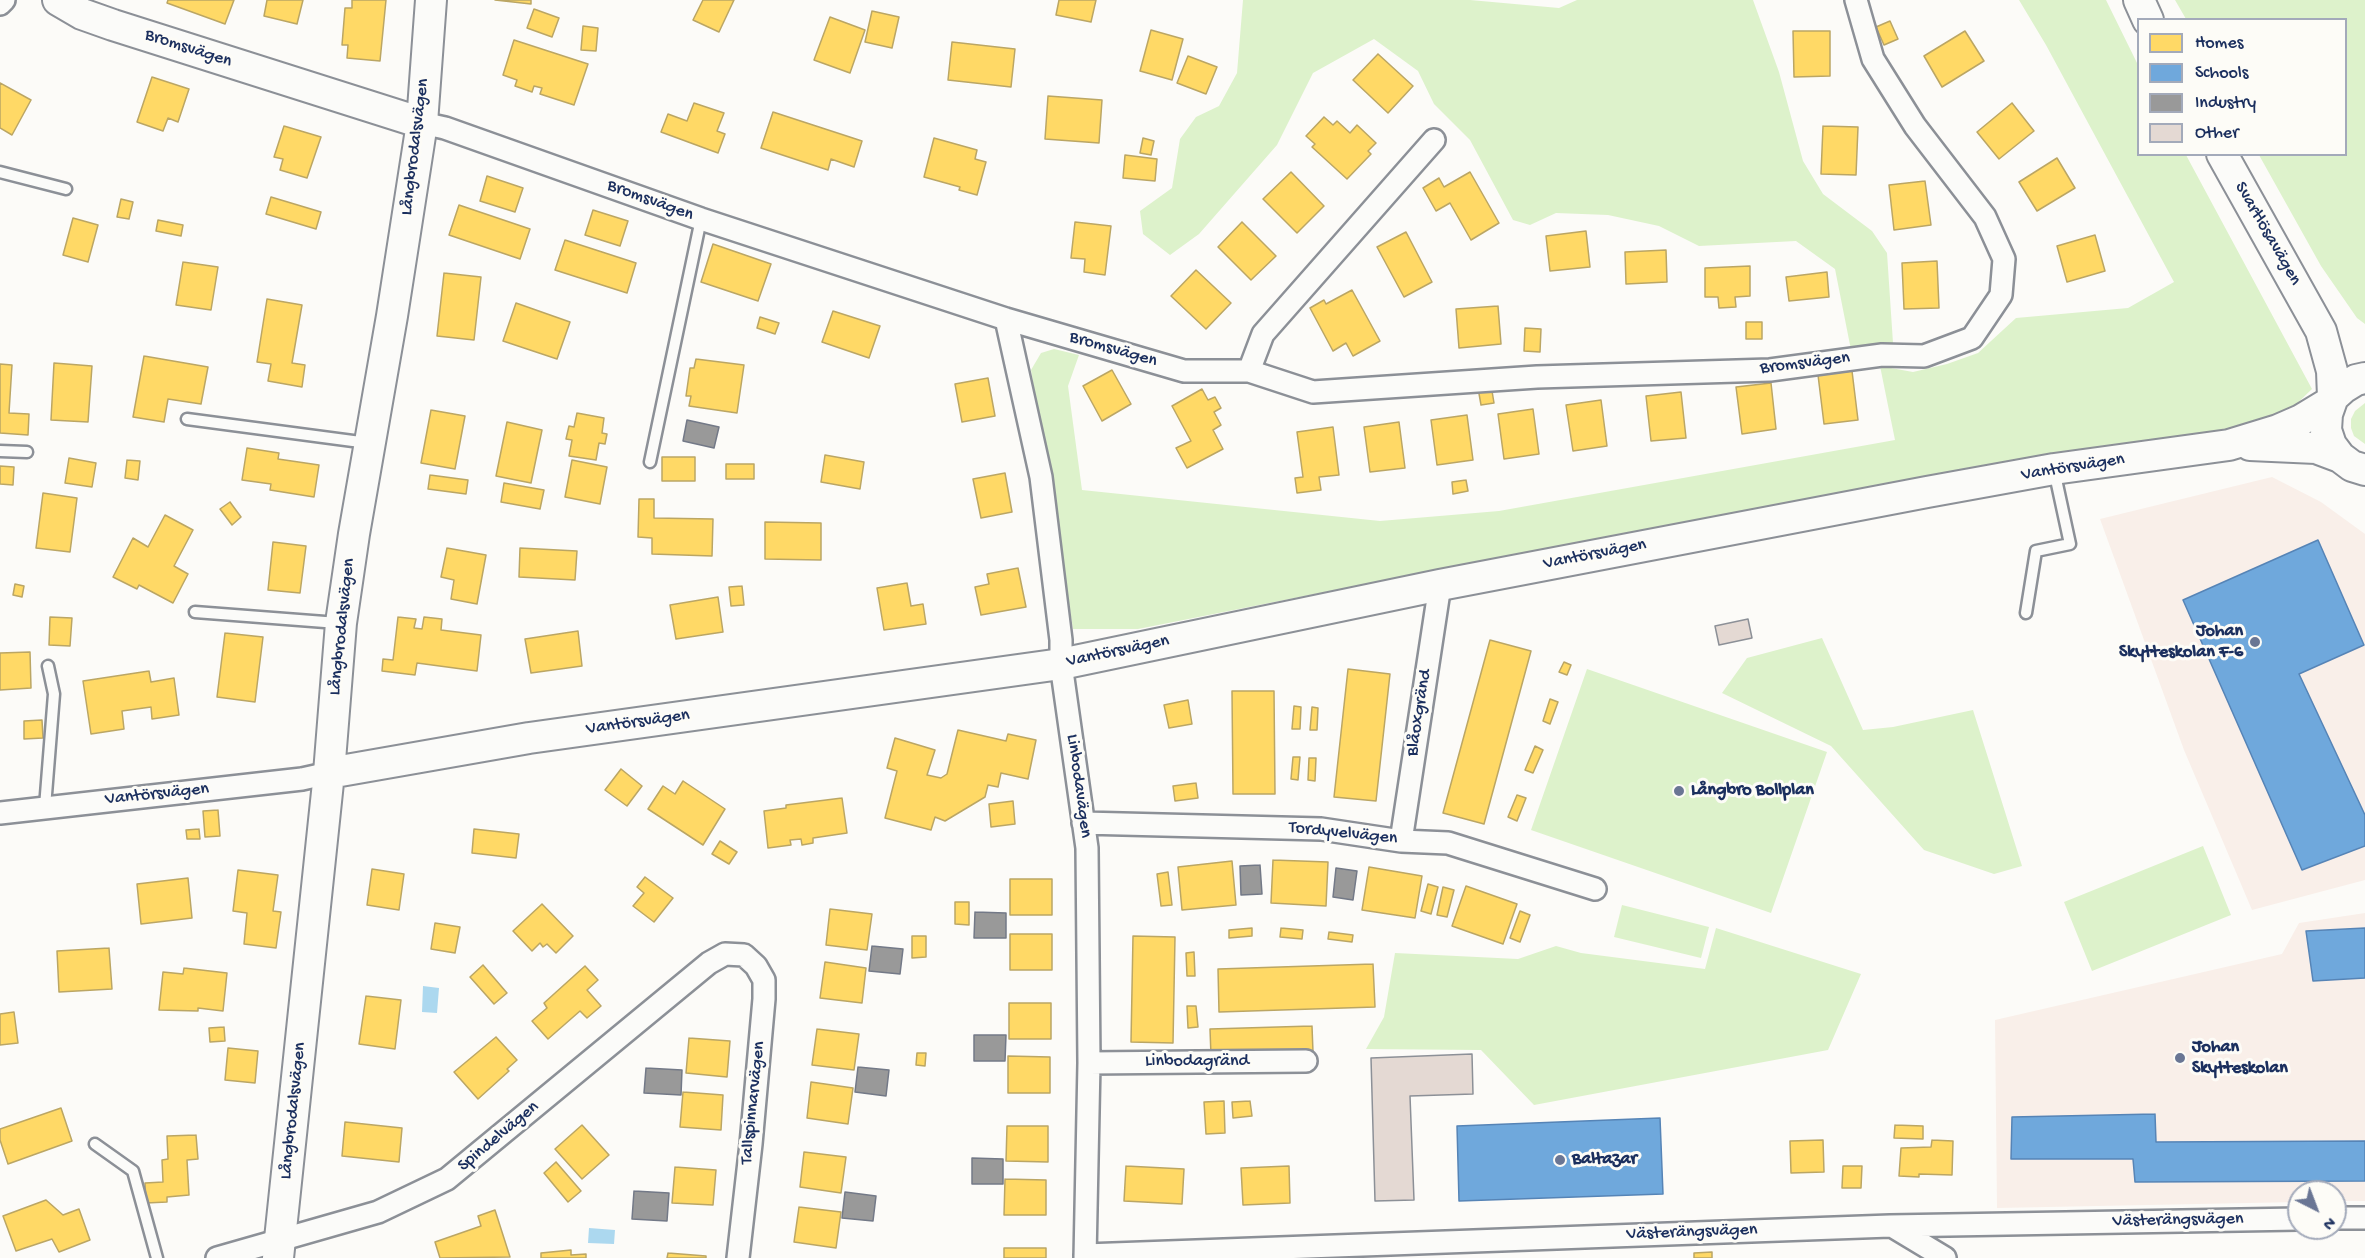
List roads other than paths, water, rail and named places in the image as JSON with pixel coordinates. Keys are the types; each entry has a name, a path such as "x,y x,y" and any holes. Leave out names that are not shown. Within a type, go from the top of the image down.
{"street":[{"path":"0,4 4,0"},
{"name":"Bromsvägen","path":"58,0 82,14 113,25 456,132 701,219 1006,319 1184,370 1249,371 1313,392 1537,377 1770,370 1882,355 1924,356 1972,338 2001,295 2004,259 1985,217 1915,126 1873,60 1856,0"},
{"name":"Långbrodalsvägen","path":"279,1249 329,773 341,623 422,123 431,0"},
{"path":"2139,0 2147,18"},
{"path":"1249,371 1263,334 1434,140"},
{"name":"Svartlösavägen","path":"2223,156 2313,314 2335,342 2365,366"},
{"name":"Svartlösavägen","path":"2313,314 2332,371 2331,400 2326,430 2331,445 2355,467"},
{"name":"Linbodavägen","path":"1006,319 1041,477 1061,664 1087,859 1089,1063 1085,1256"},
{"name":"Vantörsvägen","path":"0,813 302,778 529,738 1061,664 1440,585 1927,492 2054,470 2229,445 2278,430 2301,420 2331,400 2343,387 2365,378"},
{"name":"Vantörsvägen","path":"2229,445 2316,448 2355,467"},
{"name":"Blåoxgränd","path":"1401,841 1440,585"},
{"name":"Tordyvelvägen","path":"1083,823 1321,829 1401,841 1448,843 1595,889"},
{"name":"Spindelvägen","path":"217,1258 279,1249 378,1212 447,1179 709,963 725,954 744,955"},
{"name":"Tallspinnarvägen","path":"738,1258 764,999 764,980 756,966 744,955"},
{"name":"Linbodagränd","path":"1089,1063 1306,1061"},
{"path":"2347,1218 2365,1218"},
{"name":"Västerängsvägen","path":"1085,1256 1890,1226 2287,1219"},
{"path":"1890,1226 1946,1258"}],"lane":[{"path":"0,172 66,189"},
{"path":"650,462 701,219"},
{"path":"187,419 370,443"},
{"path":"0,451 27,452"},
{"path":"2026,613 2036,551 2070,544 2054,470"},
{"path":"195,612 341,623"},
{"path":"45,807 54,694 48,666"},
{"path":"95,1144 133,1171 157,1258"}],"water":[{"path":"423,986 439,988 437,1013 422,1012"},
{"path":"589,1228 615,1230 614,1244 588,1243"}],"place":[{"name":"Johan Skytteskolan F-6","path":"2255,642"},
{"name":"Långbro Bollplan","path":"1679,791"},
{"name":"Johan Skytteskolan","path":"2180,1058"},
{"name":"Baltazar","path":"1560,1160"}]}
